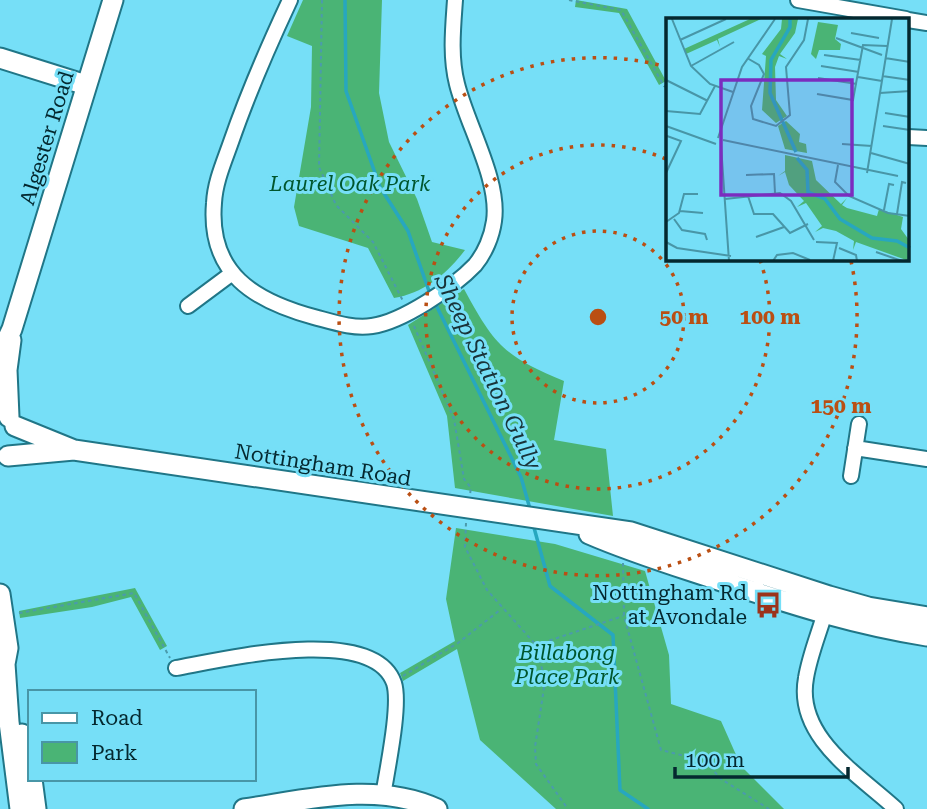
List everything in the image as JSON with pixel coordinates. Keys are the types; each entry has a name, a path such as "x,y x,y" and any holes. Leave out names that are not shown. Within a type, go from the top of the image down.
{"street":[{"name":"Algester Road","path":"0,355 12,329 113,0"},
{"path":"290,0 253,79 217,183 213,205 217,237 231,274 275,306 346,325 370,327 394,321 450,285 476,264 488,245 494,221 494,198 457,84 452,55 455,0"},
{"path":"798,0 901,18"},
{"path":"909,19 927,23"},
{"path":"0,58 86,85"},
{"path":"909,137 927,138"},
{"path":"188,306 231,274"},
{"name":"Algester Road","path":"3,462 16,442 8,418 7,370 12,329"},
{"name":"Nottingham Road","path":"8,418 74,450 631,532 827,606 864,626 927,636"},
{"path":"851,477 859,424"},
{"path":"855,448 927,459"},
{"name":"Nottingham Road","path":"3,462 74,450"},
{"path":"8,599 8,648 3,658 28,762"},
{"path":"827,606 806,678 804,701 808,720 821,740 896,809"},
{"name":"Nottingham Road","path":"827,606 868,607 927,617"},
{"path":"176,668 293,649 324,649 356,654 377,663 393,682 396,700 383,796"},
{"path":"8,686 9,722 20,809"},
{"path":"32,781 36,809"},
{"path":"244,809 347,794 420,801 436,809"}],"path":[{"path":"322,0 318,167 336,205 373,242 414,309 454,419 464,479 471,488 463,539 465,547 487,590 501,609 536,645 545,681 535,747 536,764 568,809"},
{"path":"569,0 621,10 666,87"},
{"path":"623,559 624,616 662,750 705,761 721,779 769,809"},
{"path":"8,599 17,614 134,593 176,668"},
{"path":"393,682 458,643 501,609"},
{"path":"536,645 577,629 624,616"}],"green space":[{"name":"Laurel Oak Park","path":"303,0 382,0 379,93 389,142 417,199 432,242 465,250 443,274 415,292 394,298 368,248 299,226 294,207 311,107 312,46 287,36"},
{"path":"576,0 627,9 666,81 659,85 619,13 575,7"},
{"path":"464,289 484,324 503,347 527,364 564,381 554,440 606,449 613,516 455,488 447,416 408,325"},
{"name":"Billabong Place Park","path":"456,528 555,544 645,571 669,655 671,704 721,721 741,766 784,809 556,809 480,740 457,649 403,681 400,673 455,641 446,599"},
{"path":"135,588 167,646 160,650 131,597 92,607 20,618 19,611"}],"waterway":[{"name":"Sheep Station Gully","path":"345,0 346,91 380,187 408,231 430,294"},
{"name":"Sheep Station Gully","path":"434,301 521,477 530,509"},
{"name":"Sheep Station Gully","path":"533,524 550,586 613,635 620,790 648,809"}],"place":[{"name":"Nottingham Rd at Avondale","path":"768,605"}]}
